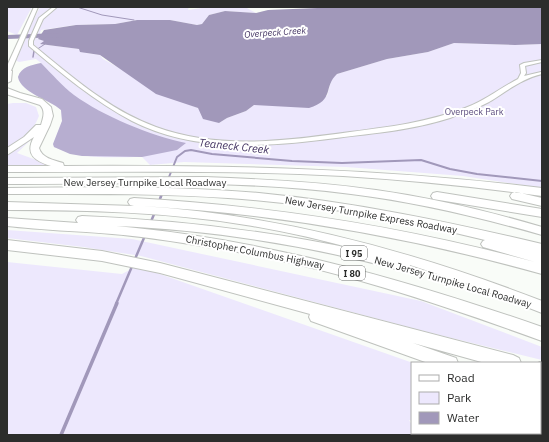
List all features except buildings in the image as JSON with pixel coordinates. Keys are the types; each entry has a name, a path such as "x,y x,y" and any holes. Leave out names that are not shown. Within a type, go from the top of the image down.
{"highway":[{"path":"7,80 9,76 8,67"},
{"path":"7,90 16,95 41,102 46,106 49,118 36,141 35,151 38,156 45,161 72,169"},
{"path":"7,102 24,101 34,103 41,107 44,114 42,123 36,131 7,152"},
{"path":"7,169 181,168 351,173 422,178 542,192"},
{"path":"297,172 390,179 451,186 542,202"},
{"name":"New Jersey Turnpike Local Roadway","path":"7,181 157,186 177,181 260,183 321,187 382,194 442,205 490,216 542,231"},
{"name":"New Jersey Turnpike Express Roadway","path":"7,192 157,186 168,202 247,221 334,239 424,264 492,287 542,308"},
{"path":"321,187 368,188 408,192 542,213"},
{"path":"277,199 323,210 435,232 542,259"},
{"name":"New Jersey Turnpike Express Roadway","path":"7,206 148,206 168,202 277,199 352,209 417,221 542,249"},
{"path":"168,202 275,212 355,225 453,246 542,269"},
{"path":"7,217 139,227"},
{"name":"Christopher Columbus Highway","path":"7,222 158,229 337,269 432,296 542,334"},
{"name":"New Jersey Turnpike Local Roadway","path":"158,229 258,235 344,251 422,271 542,308"},
{"path":"7,246 80,253 144,264 509,362"},
{"path":"259,295 308,314 447,362"}],"main road":[{"path":"8,67 36,7"}],"street":[{"path":"55,7 41,18 31,43 41,53 82,88 108,104 141,122 165,132 193,139 238,144 296,142 411,126 447,117 480,104 520,79 528,75 541,73"},
{"path":"520,79 524,73 524,64 542,62"},
{"path":"524,67 531,71 541,73"}],"green space":[{"path":"7,7 32,7 17,35 7,31"},
{"name":"Overpeck Park","path":"40,7 189,7 188,10 208,7 245,7 256,13 225,11 209,15 202,24 197,25 170,20 137,20 115,24 75,25 41,30 38,39 45,41 41,44 79,49 86,53 100,55 103,59 175,99 198,108 219,123 227,118 246,111 254,105 327,96 332,78 337,74 387,59 428,52 454,43 515,45 542,44 542,188 463,176 346,167 184,162 150,165 142,157 97,157 65,151 54,147 53,144 62,121 61,110 30,92 20,83 18,77 24,69 41,63 36,59 19,62 15,60 15,57"},
{"path":"26,103 36,107 39,116 33,127 26,135 18,142 7,148 7,104"},
{"path":"37,134 17,153 53,166 7,166 7,154"},
{"path":"7,230 132,239 421,301 542,347 542,360 427,332 141,256 7,238"},
{"path":"7,262 122,274 137,266 411,362 411,421 409,420 411,423 411,434 419,435 7,435"},
{"path":"542,408 542,435 456,434 541,434"}],"shaded area":[{"path":"41,63 74,95 113,118 158,136 186,143 177,150 142,157 82,156 70,154 54,147 53,144 62,121 61,110 30,92 20,83 18,77 24,69"}],"water":[{"path":"342,7 542,7 542,44 515,45 454,43 428,52 387,59 337,74 330,84 326,97 317,105 309,108 254,105 246,111 227,118 219,123 203,119 198,108 156,94 100,55 80,52 79,49 40,44 44,41 38,39 44,30 76,25 115,24 137,20 170,20 197,25 202,24 209,15 225,11 256,13 268,10"}],"waterway":[{"path":"77,7 102,15 134,20"},
{"name":"Overpeck Creek","path":"7,37 59,35"},
{"path":"36,50 45,44"},
{"path":"33,57 34,51 37,49"},
{"name":"Teaneck Creek","path":"161,197 177,157 185,151 191,150 212,154 292,161 342,163 421,160 450,169 477,174 542,181"},
{"name":"Teaneck Creek","path":"159,202 161,196"},
{"name":"Teaneck Creek","path":"135,259 155,212"},
{"name":"Teaneck Creek","path":"116,304 133,264"},
{"name":"Teaneck Creek","path":"61,435 117,303"}]}
